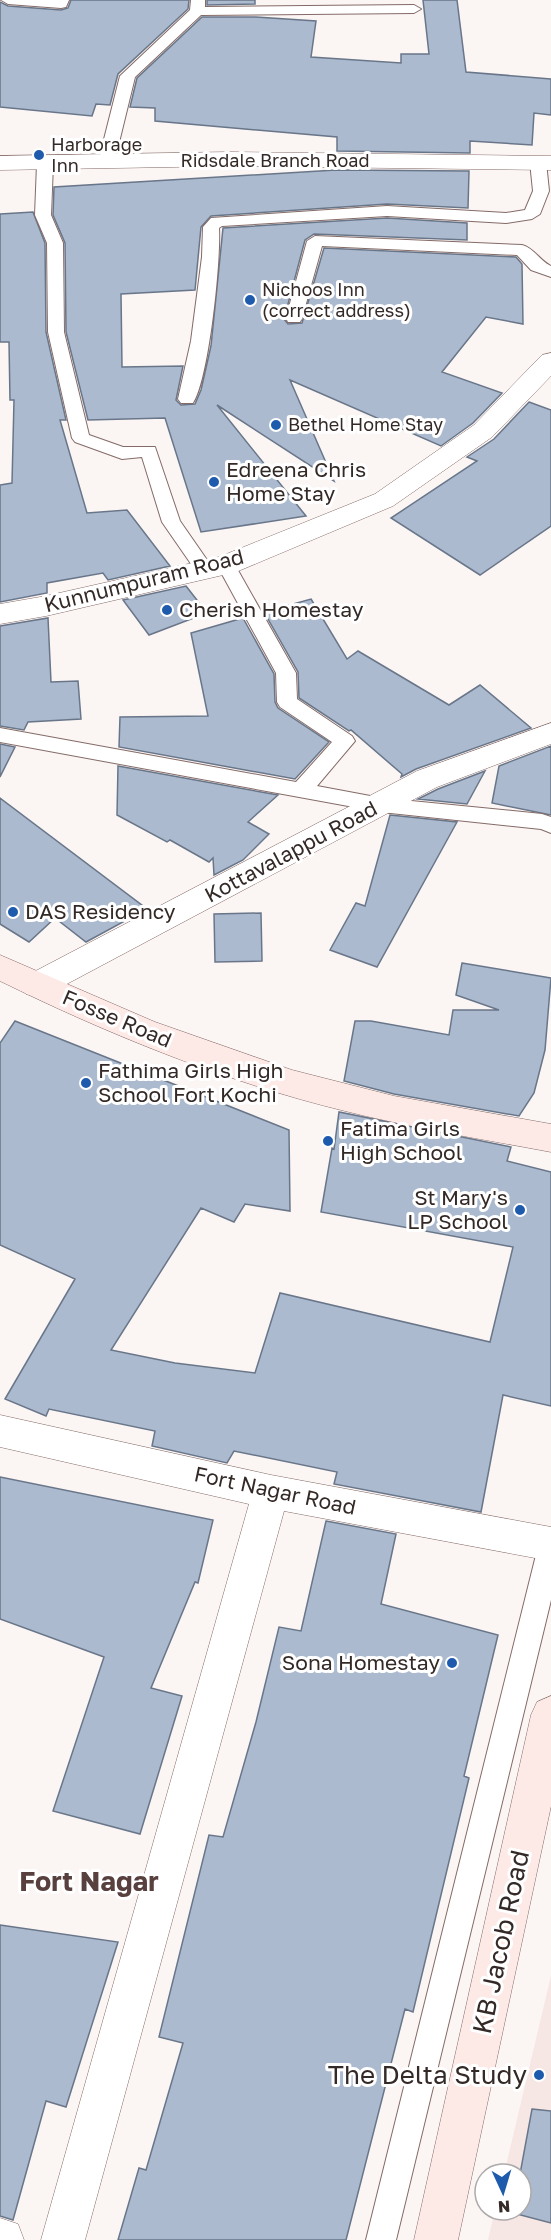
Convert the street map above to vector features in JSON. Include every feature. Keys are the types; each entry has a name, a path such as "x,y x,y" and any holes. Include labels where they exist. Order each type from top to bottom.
{"street":[{"name":"Ridsdale Branch Road","path":"0,163 106,163 230,159 547,160"},
{"name":"Kunnumpuram Road","path":"0,614 46,606 215,567 384,500 483,431 551,361"},
{"name":"Kottavalappu Road","path":"37,985 427,780 551,733"},
{"name":"Fosse Road","path":"0,967 172,1043 294,1083 392,1108 551,1138"},
{"name":"Fort Nagar Road","path":"0,1431 271,1492 551,1546"},
{"path":"63,2240 271,1492"},
{"name":"KB Jacob Road","path":"436,2240 551,1714"}],"lane":[{"path":"8,0 61,4 62,0"},
{"path":"106,163 128,76 197,5 380,5 414,9"},
{"path":"188,399 200,350 208,281 211,227 217,220 387,211 506,218 532,214 541,191 547,160"},
{"path":"45,164 43,215 55,243 56,332 81,438 122,453 149,451 171,522 215,567 286,673 287,702 345,741 301,790"},
{"path":"294,318 315,241 522,250 537,266 551,272"},
{"path":"0,735 381,805 542,822 551,825"},
{"path":"381,2240 551,1546"}],"shaded area":[{"name":"The Delta Study","path":"551,1976 551,2240 488,2240 492,2222 533,2222 533,2162 507,2162"}],"building":[{"path":"71,0 189,0 188,9 118,74 110,105 96,104 92,116 0,107 0,2 8,6 61,10 68,8"},
{"path":"207,0 255,0 255,4 207,5"},
{"path":"423,0 457,0 466,72 551,79 551,115 534,113 532,145 470,141 470,153 337,151 337,137 155,121 155,108 130,107 137,78 202,17 256,17 316,21 311,57 401,63 401,54 429,54"},
{"path":"336,170 469,171 468,208 387,204 211,216 201,227 195,290 121,294 122,367 183,366 176,400 181,405 195,404 201,390 211,346 223,228 387,218 467,223 467,240 314,234 305,240 284,319 288,324 302,323 324,248 516,257 522,264 523,324 486,317 442,372 502,393 473,423 441,446 290,380 334,481 217,405 306,516 201,532 165,418 88,420 66,332 65,243 53,215 54,187"},
{"path":"33,212 45,243 46,332 66,420 60,420 87,513 127,510 170,566 108,580 103,573 47,583 47,593 0,602 0,485 12,483 14,400 10,400 9,342 0,342 0,214"},
{"path":"529,402 551,410 551,526 480,575 391,518 477,461 467,457 494,439"},
{"name":"Cherish Homestay","path":"186,586 207,613 149,635 123,600"},
{"path":"311,599 347,659 358,651 449,705 480,685 531,728 416,769 401,777 402,774 351,730 349,731 299,698 298,672 264,612"},
{"path":"48,618 51,682 78,681 81,719 28,722 24,730 0,726 0,626"},
{"path":"243,618 274,674 275,702 278,708 329,742 295,779 119,747 120,717 208,716 191,633"},
{"path":"0,744 15,747 0,777"},
{"path":"551,746 551,815 492,803 499,766"},
{"path":"118,766 278,795 248,822 269,834 243,860 214,875 213,858 209,862 170,840 167,842 117,815"},
{"path":"485,771 467,804 418,799 438,789"},
{"path":"0,798 147,909 86,942 55,918 29,942 0,924"},
{"path":"390,815 457,822 377,967 330,950 356,903 365,906"},
{"path":"261,913 262,961 215,962 214,914"},
{"path":"462,963 551,978 545,1050 534,1093 519,1116 394,1094 344,1081 355,1021 371,1021 449,1035 453,1010 499,1010 456,995"},
{"path":"15,1021 289,1130 290,1211 245,1204 234,1222 201,1208 111,1350 175,1363 255,1373 280,1293 490,1342 513,1247 321,1212 339,1112 511,1147 507,1161 551,1172 551,1406 503,1395 481,1512 334,1484 337,1472 234,1451 227,1463 152,1446 155,1431 49,1409 46,1416 5,1399 75,1279 0,1245 0,1043"},
{"path":"0,1477 213,1520 198,1583 195,1582 151,1688 182,1696 140,1834 53,1811 104,1657 0,1619"},
{"path":"326,1521 396,1534 381,1604 498,1635 464,1776 469,1778 413,2012 405,2009 346,2240 118,2240 139,2168 146,2170 183,2043 159,2037 209,1835 223,1837 256,1722 279,1627 301,1631"},
{"path":"0,1925 118,1942 66,2107 46,2101 13,2220 0,2216"},
{"path":"532,2109 551,2111 551,2223 533,2218 533,2162 522,2162"}],"place":[{"name":"Harborage Inn","path":"39,155"},
{"name":"Nichoos Inn (correct address)","path":"250,300"},
{"name":"Bethel Home Stay","path":"276,425"},
{"name":"Edreena Chris Home Stay","path":"214,482"},
{"name":"Cherish Homestay","path":"167,610"},
{"name":"DAS Residency","path":"13,912"},
{"name":"Fathima Girls High School Fort Kochi","path":"86,1083"},
{"name":"Fatima Girls High School","path":"328,1141"},
{"name":"St Mary's LP School","path":"520,1210"},
{"name":"Sona Homestay","path":"452,1663"},
{"name":"The Delta Study","path":"539,2075"}],"district":[{"name":"Fort Nagar","path":"89,1882"}]}
